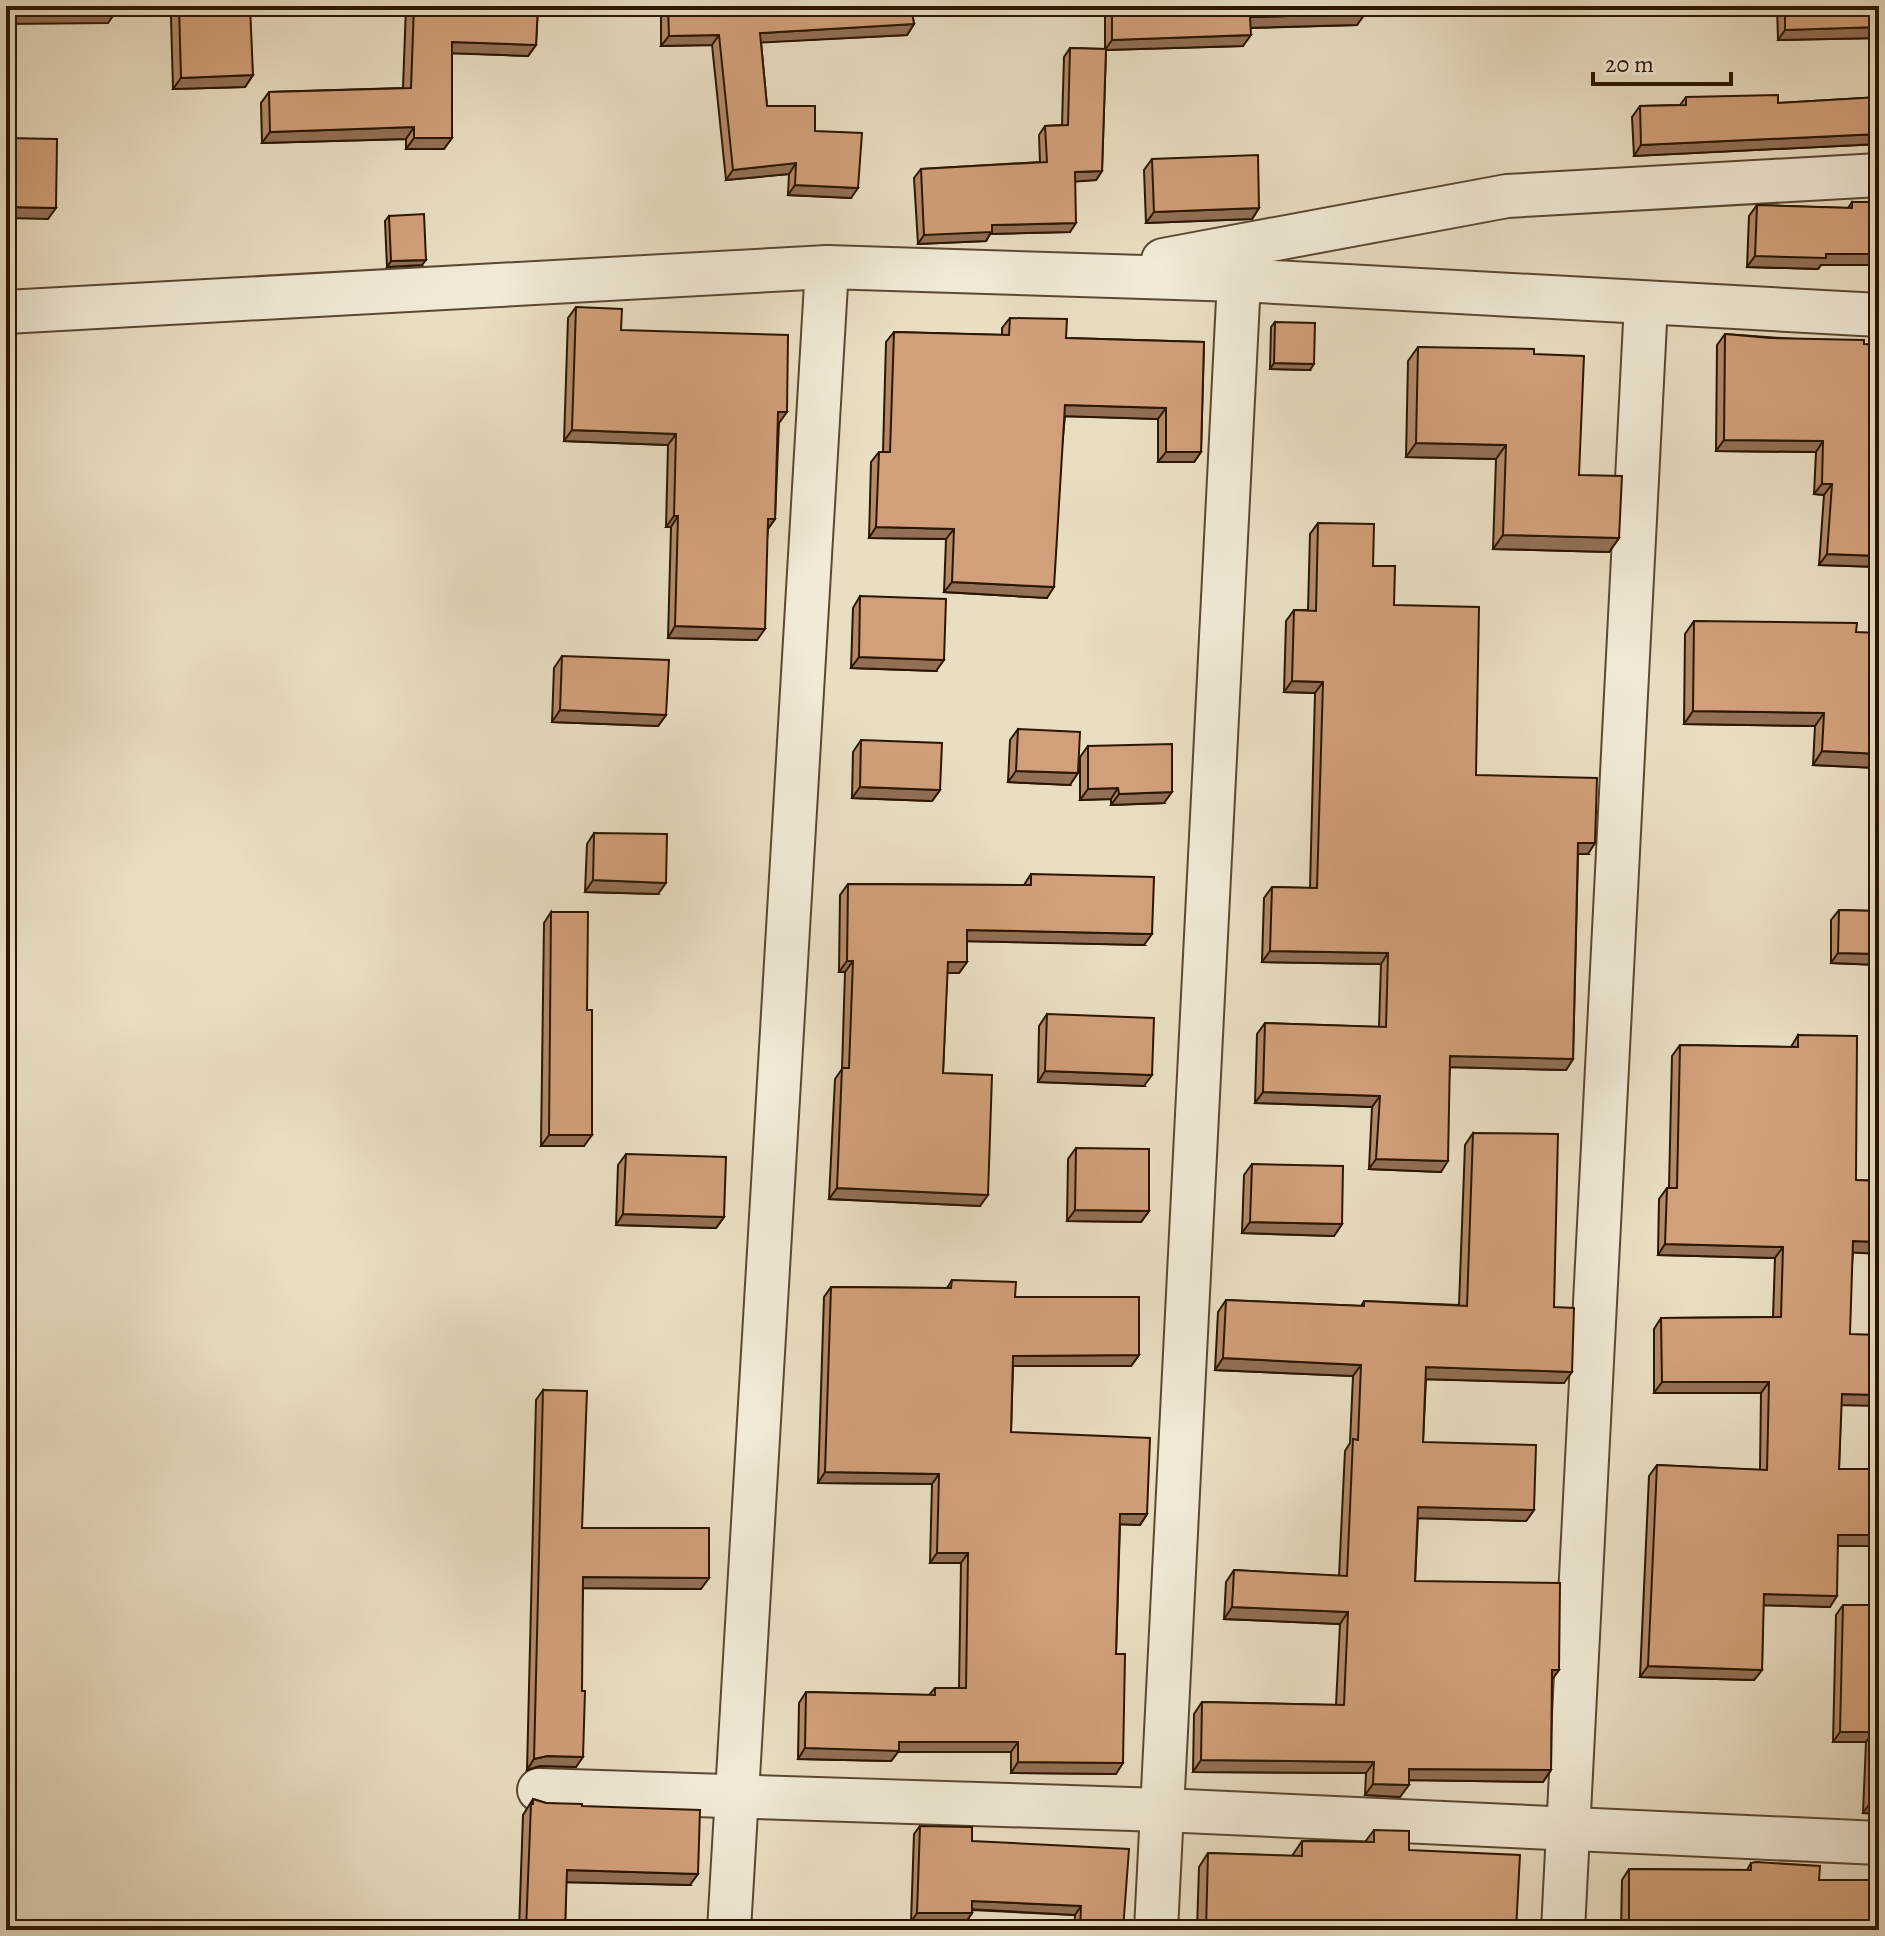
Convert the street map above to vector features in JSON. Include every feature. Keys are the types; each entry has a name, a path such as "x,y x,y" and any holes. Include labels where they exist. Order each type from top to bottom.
{"street":[{"path":"1077,275 1507,196 1879,175"},
{"path":"729,1930 827,267"},
{"path":"6,312 827,267 1239,280 1879,315"},
{"path":"1156,1930 1239,280"},
{"path":"1563,1930 1646,303"},
{"path":"539,1790 1162,1810 1879,1843"}],"building":[{"path":"6,6 117,6 117,10 6,11"},
{"path":"179,6 250,6 253,75 181,78"},
{"path":"414,6 538,6 536,45 452,42 452,138 414,138 414,127 270,132 269,92 411,88"},
{"path":"668,6 911,6 914,24 760,33 767,106 815,106 815,131 862,133 858,188 795,185 796,163 733,170 719,35 669,36"},
{"path":"1112,6 1365,6 1365,14 1250,17 1251,35 1112,40"},
{"path":"1785,6 1879,6 1879,27 1785,30"},
{"path":"1070,48 1106,49 1102,171 1075,172 1076,223 992,225 992,232 924,235 921,169 1047,162 1045,126 1068,125"},
{"path":"1778,95 1778,103 1879,97 1879,134 1641,145 1640,106 1686,105 1686,97"},
{"path":"6,138 57,139 56,208 6,207"},
{"path":"1258,155 1259,208 1154,212 1152,159"},
{"path":"1852,202 1879,202 1879,254 1826,254 1826,258 1755,256 1757,205 1852,208"},
{"path":"424,214 426,260 391,261 389,216"},
{"path":"576,307 622,309 621,330 788,335 787,412 778,412 775,519 768,519 765,629 675,626 678,516 674,516 676,434 572,430"},
{"path":"1010,318 1067,319 1066,338 1204,342 1201,452 1166,452 1166,408 1065,405 1054,587 952,582 954,529 876,527 879,452 890,452 894,332 1009,335"},
{"path":"1275,322 1315,323 1314,364 1274,363"},
{"path":"1725,334 1864,340 1864,344 1879,345 1879,556 1827,554 1832,484 1822,484 1823,441 1724,440"},
{"path":"1418,347 1534,349 1534,354 1584,356 1579,475 1622,476 1619,538 1503,535 1506,445 1416,443"},
{"path":"1318,523 1374,524 1373,566 1395,566 1394,605 1479,607 1476,775 1597,778 1595,843 1578,843 1573,1059 1450,1056 1448,1161 1376,1159 1380,1096 1263,1092 1265,1023 1386,1027 1388,953 1270,951 1272,887 1317,888 1323,682 1292,681 1294,610 1316,611"},
{"path":"860,596 946,599 944,660 859,657"},
{"path":"1694,621 1857,623 1856,632 1879,633 1879,754 1822,751 1824,713 1693,711"},
{"path":"562,656 669,660 666,715 560,710"},
{"path":"1018,729 1080,732 1078,773 1016,771"},
{"path":"861,740 942,743 940,790 860,787"},
{"path":"1172,744 1172,792 1119,794 1118,788 1088,789 1088,746"},
{"path":"594,833 667,834 666,883 593,880"},
{"path":"1031,874 1154,877 1152,934 967,930 967,962 948,962 943,1073 992,1075 988,1195 837,1188 842,1068 849,1068 853,961 847,961 848,884 1031,885"},
{"path":"1839,910 1879,911 1879,954 1838,953"},
{"path":"551,912 588,912 587,1010 592,1010 592,1135 549,1135"},
{"path":"1047,1014 1154,1018 1152,1075 1045,1071"},
{"path":"1798,1035 1857,1036 1856,1180 1879,1181 1879,1242 1853,1241 1850,1334 1879,1335 1879,1395 1842,1394 1839,1469 1879,1469 1879,1535 1838,1535 1837,1596 1764,1594 1762,1670 1648,1666 1657,1465 1767,1470 1769,1382 1662,1382 1661,1318 1781,1317 1783,1247 1665,1244 1667,1188 1677,1188 1680,1045 1798,1047"},
{"path":"1473,1133 1558,1134 1554,1307 1574,1308 1572,1372 1426,1367 1423,1442 1536,1445 1534,1510 1418,1507 1415,1581 1560,1583 1559,1670 1552,1670 1551,1770 1409,1769 1409,1785 1373,1784 1374,1762 1201,1760 1202,1702 1344,1705 1348,1612 1232,1607 1234,1570 1347,1576 1353,1439 1358,1440 1361,1365 1223,1358 1226,1300 1364,1306 1364,1301 1467,1306"},
{"path":"1076,1148 1149,1149 1149,1211 1075,1210"},
{"path":"626,1154 726,1157 724,1217 623,1214"},
{"path":"1252,1164 1343,1166 1342,1224 1250,1222"},
{"path":"952,1280 1016,1282 1015,1297 1139,1297 1139,1355 1013,1356 1011,1432 1150,1438 1147,1514 1120,1514 1116,1654 1125,1654 1123,1763 1018,1762 1018,1742 899,1742 899,1751 805,1748 806,1692 935,1695 935,1688 966,1688 968,1553 937,1553 939,1474 825,1472 831,1287 951,1288"},
{"path":"543,1390 587,1391 582,1528 709,1528 709,1578 583,1577 583,1757 547,1756 534,1759"},
{"path":"1843,1605 1879,1605 1879,1803 1870,1803 1873,1732 1840,1732"},
{"path":"533,1799 582,1806 700,1810 698,1874 567,1870 565,1930 526,1930"},
{"path":"920,1826 972,1827 972,1841 1129,1849 1123,1930 1080,1930 1081,1906 972,1901 972,1913 917,1913"},
{"path":"1374,1830 1409,1831 1409,1850 1520,1855 1516,1930 1206,1930 1208,1853 1302,1856 1302,1841 1374,1842"},
{"path":"1751,1863 1820,1866 1819,1880 1879,1880 1879,1930 1629,1929 1629,1869 1751,1870"}]}
